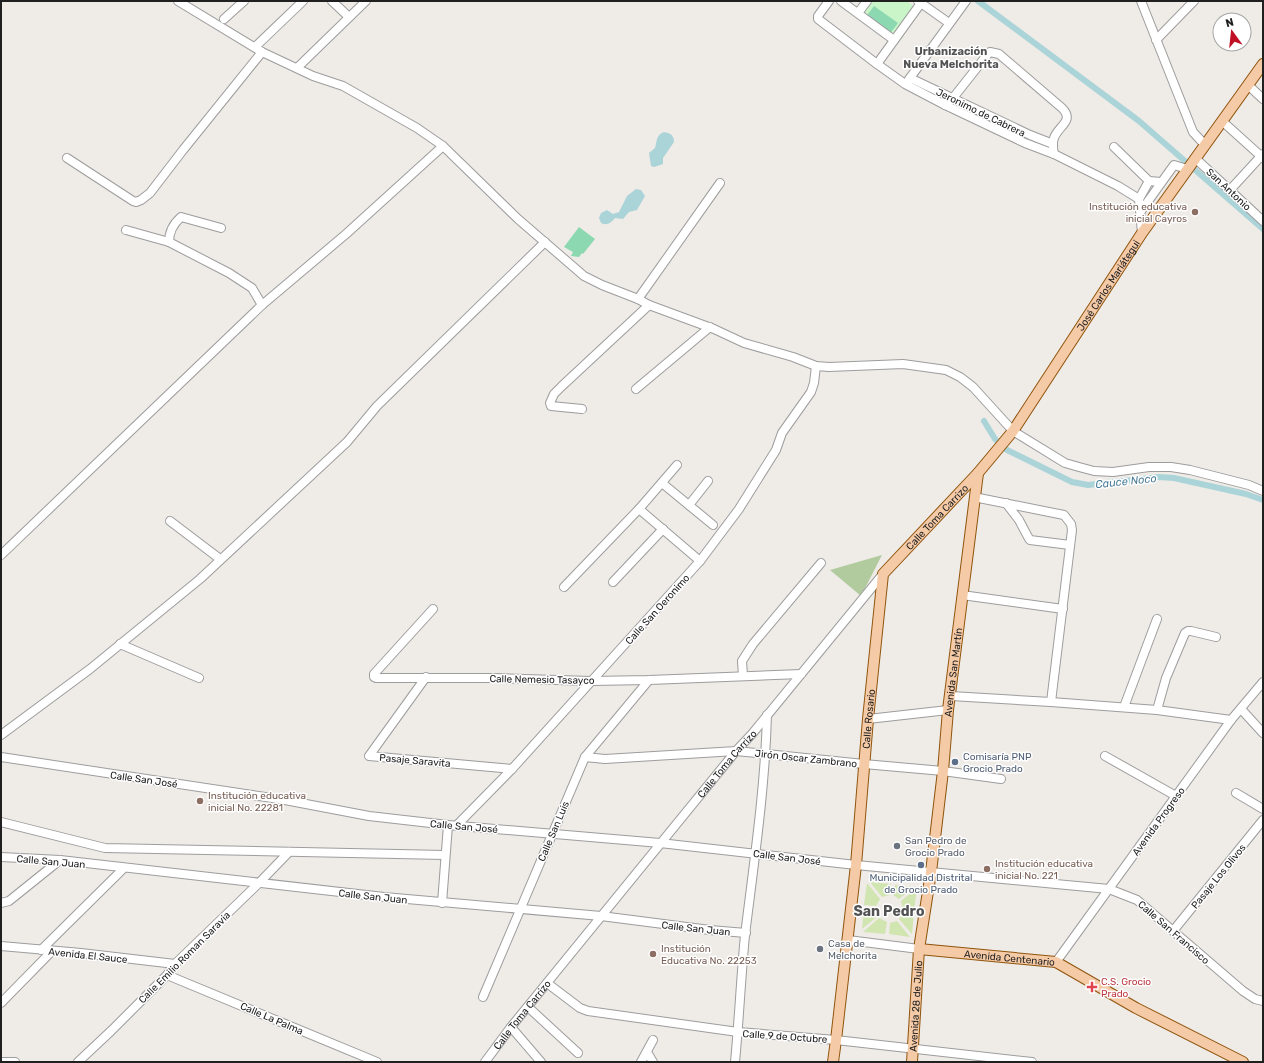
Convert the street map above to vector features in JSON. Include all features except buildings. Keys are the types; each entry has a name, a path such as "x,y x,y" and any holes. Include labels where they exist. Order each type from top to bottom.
{"main road":[{"name":"José Carlos Mariátegui","path":"978,473 1007,438 1142,233 1263,64"},
{"name":"Avenida San Martín","path":"931,872 943,771 948,710 951,696 962,595 978,473"},
{"name":"Calle Toma Carrizo","path":"883,574 978,473"},
{"name":"Calle Rosario","path":"833,1062 856,865 868,719 883,574"},
{"name":"Avenida 28 de Julio","path":"912,1062 919,949 931,872"},
{"name":"Avenida Centenario","path":"919,949 1056,962 1136,1008 1243,1062"}],"street":[{"path":"178,1 225,31 262,52 313,76 343,86 418,128 443,146 518,219 584,276 602,285 638,299 649,305 710,327 744,343 793,357 816,366 830,367 902,364 946,370 960,377 973,387 1007,438 1079,467 1094,471 1113,472 1149,467 1171,467 1190,470 1249,485 1263,491"},
{"path":"224,19 244,1"},
{"path":"255,47 303,1"},
{"path":"332,1 349,17"},
{"path":"297,68 366,1"},
{"path":"829,1 818,16 818,19 877,64 908,81 945,105 1025,143 1054,154 1118,186 1139,199"},
{"path":"841,1 894,40"},
{"path":"858,13 867,1"},
{"path":"1141,1 1193,132 1205,145"},
{"path":"1156,40 1194,1"},
{"path":"877,64 919,2 949,23"},
{"path":"908,81 965,2"},
{"path":"67,158 133,202 141,200 150,193 262,52"},
{"path":"945,105 953,98 987,54 990,52 1000,54 1067,113 1068,117 1054,136 1054,154"},
{"name":"Jeronimo de Cabrera","path":"908,81 953,98 1030,135 1053,144"},
{"path":"1248,85 1263,99"},
{"path":"1222,121 1262,156 1230,190"},
{"path":"1,555 262,306 346,234 443,146"},
{"path":"1114,146 1149,181 1161,182"},
{"name":"San Antonio","path":"1195,158 1263,221"},
{"path":"1141,211 1174,165 1187,169"},
{"path":"1142,233 1139,199 1149,181"},
{"path":"638,299 720,183"},
{"path":"169,242 171,228 181,217 221,228"},
{"path":"126,230 169,242 229,273 252,288 262,306"},
{"path":"1,735 90,669 200,579 347,442 377,406 545,242"},
{"path":"582,409 552,406 550,405 550,401 562,386 649,305"},
{"path":"636,389 710,327"},
{"name":"Calle San Oeronimo","path":"457,825 512,769 700,561 739,509 776,450 782,432 811,392 814,383 816,366"},
{"path":"564,587 639,509 677,466"},
{"path":"689,505 708,481"},
{"path":"662,483 713,526"},
{"path":"974,497 1064,514 1071,524 1072,530 1051,702"},
{"path":"1006,503 1019,520 1030,540 1070,546"},
{"path":"639,509 700,561"},
{"path":"170,521 220,559"},
{"path":"613,582 663,530"},
{"path":"743,676 742,661 753,644 821,563"},
{"name":"Calle Toma Carrizo","path":"485,1062 601,916 883,574"},
{"path":"962,595 1063,609"},
{"name":"Calle Nemesio Tasayco","path":"433,609 374,674 376,678 426,677 591,681 801,674"},
{"path":"1124,708 1157,619"},
{"path":"1157,710 1166,678 1185,633 1192,631 1216,637"},
{"path":"120,644 199,678"},
{"name":"Pasaje Saravita","path":"426,677 369,756 512,769"},
{"name":"Calle San Luis","path":"483,997 585,757 649,680"},
{"name":"Avenida Progreso","path":"1056,962 1231,720 1263,682"},
{"path":"951,696 1157,710 1231,720"},
{"path":"1241,709 1263,733"},
{"path":"868,719 948,710"},
{"path":"735,1062 742,970 756,853 766,754 768,715"},
{"name":"Jirón Oscar Zambrano","path":"585,757 605,759 736,751 943,771 1001,779"},
{"path":"1105,756 1176,796"},
{"name":"Calle San José","path":"1,757 285,800 369,816 448,825 756,853 931,872"},
{"path":"1236,793 1263,809"},
{"name":"Pasaje Los Olivos","path":"1173,931 1263,820"},
{"path":"1,822 105,848 445,855"},
{"path":"442,903 448,825"},
{"name":"Calle Emilio Roman Saravia","path":"78,1062 167,975 175,964 259,884 289,852"},
{"name":"Calle San Juan","path":"1,857 60,860 259,884 442,903 520,908 601,916 710,930 746,933"},
{"path":"1,903 9,901 60,860"},
{"path":"41,950 124,868"},
{"name":"Calle San Francisco","path":"931,872 1109,889 1137,900 1243,991 1255,999 1263,1001"},
{"path":"848,940 919,949"},
{"name":"Avenida El Sauce","path":"1,946 175,964"},
{"path":"1,1003 52,951"},
{"name":"Calle La Palma","path":"167,975 377,1062"},
{"name":"Calle 9 de Octubre","path":"547,983 580,1008 588,1011 738,1032 836,1040 1032,1062"},
{"path":"528,1006 578,1053"},
{"path":"511,1028 541,1062"},
{"path":"641,1062 654,1040"},
{"path":"647,1052 653,1062"},
{"path":"1,1062 15,1062"}],"green space":[{"path":"871,1 907,1 915,7 893,40 860,16"},
{"path":"874,6 898,23 889,35 865,18"},
{"path":"579,227 595,239 579,257 571,256 573,252 564,247"},
{"path":"882,555 861,596 830,570"},
{"path":"870,882 891,884 890,895 882,897"},
{"path":"867,883 880,899 876,906 864,905"},
{"path":"895,885 914,887 899,899 893,895"},
{"path":"917,888 914,910 903,909 901,901"},
{"path":"864,908 876,909 878,916 862,929"},
{"path":"903,912 914,913 912,934 899,919"},
{"path":"879,918 887,922 885,934 863,932"},
{"path":"897,921 910,937 889,934 890,923"}],"water":[{"path":"664,132 671,135 674,142 663,158 663,164 654,167 651,166 649,153 655,148 658,137"},
{"path":"636,189 641,190 645,196 637,210 629,212 623,219 615,218 609,224 601,223 599,218 601,213 607,210 613,214 619,212 627,196"}],"waterway":[{"path":"978,1 1139,121 1186,162"},
{"path":"1194,169 1263,229"},
{"name":"Cauce Noco","path":"984,421 995,439 1007,450 1072,482 1088,485 1159,477 1174,478 1246,494 1263,500"}],"place":[{"name":"Institución educativa inicial Cayros","path":"1195,212"},
{"name":"Comisaría PNP Grocio Prado","path":"955,762"},
{"name":"Institución educativa inicial No. 22281","path":"200,801"},
{"name":"San Pedro de Grocio Prado","path":"897,846"},
{"name":"Municipalidad Distrital de Grocio Prado","path":"921,865"},
{"name":"Institución educativa inicial No. 221","path":"987,869"},
{"name":"Casa de Melchorita","path":"820,949"},
{"name":"Institución Educativa No. 22253","path":"653,954"},
{"name":"C.S. Grocio Prado","path":"1092,987"}],"district":[{"name":"Urbanización Nueva Melchorita","path":"951,57"},
{"name":"San Pedro","path":"889,911"}]}
